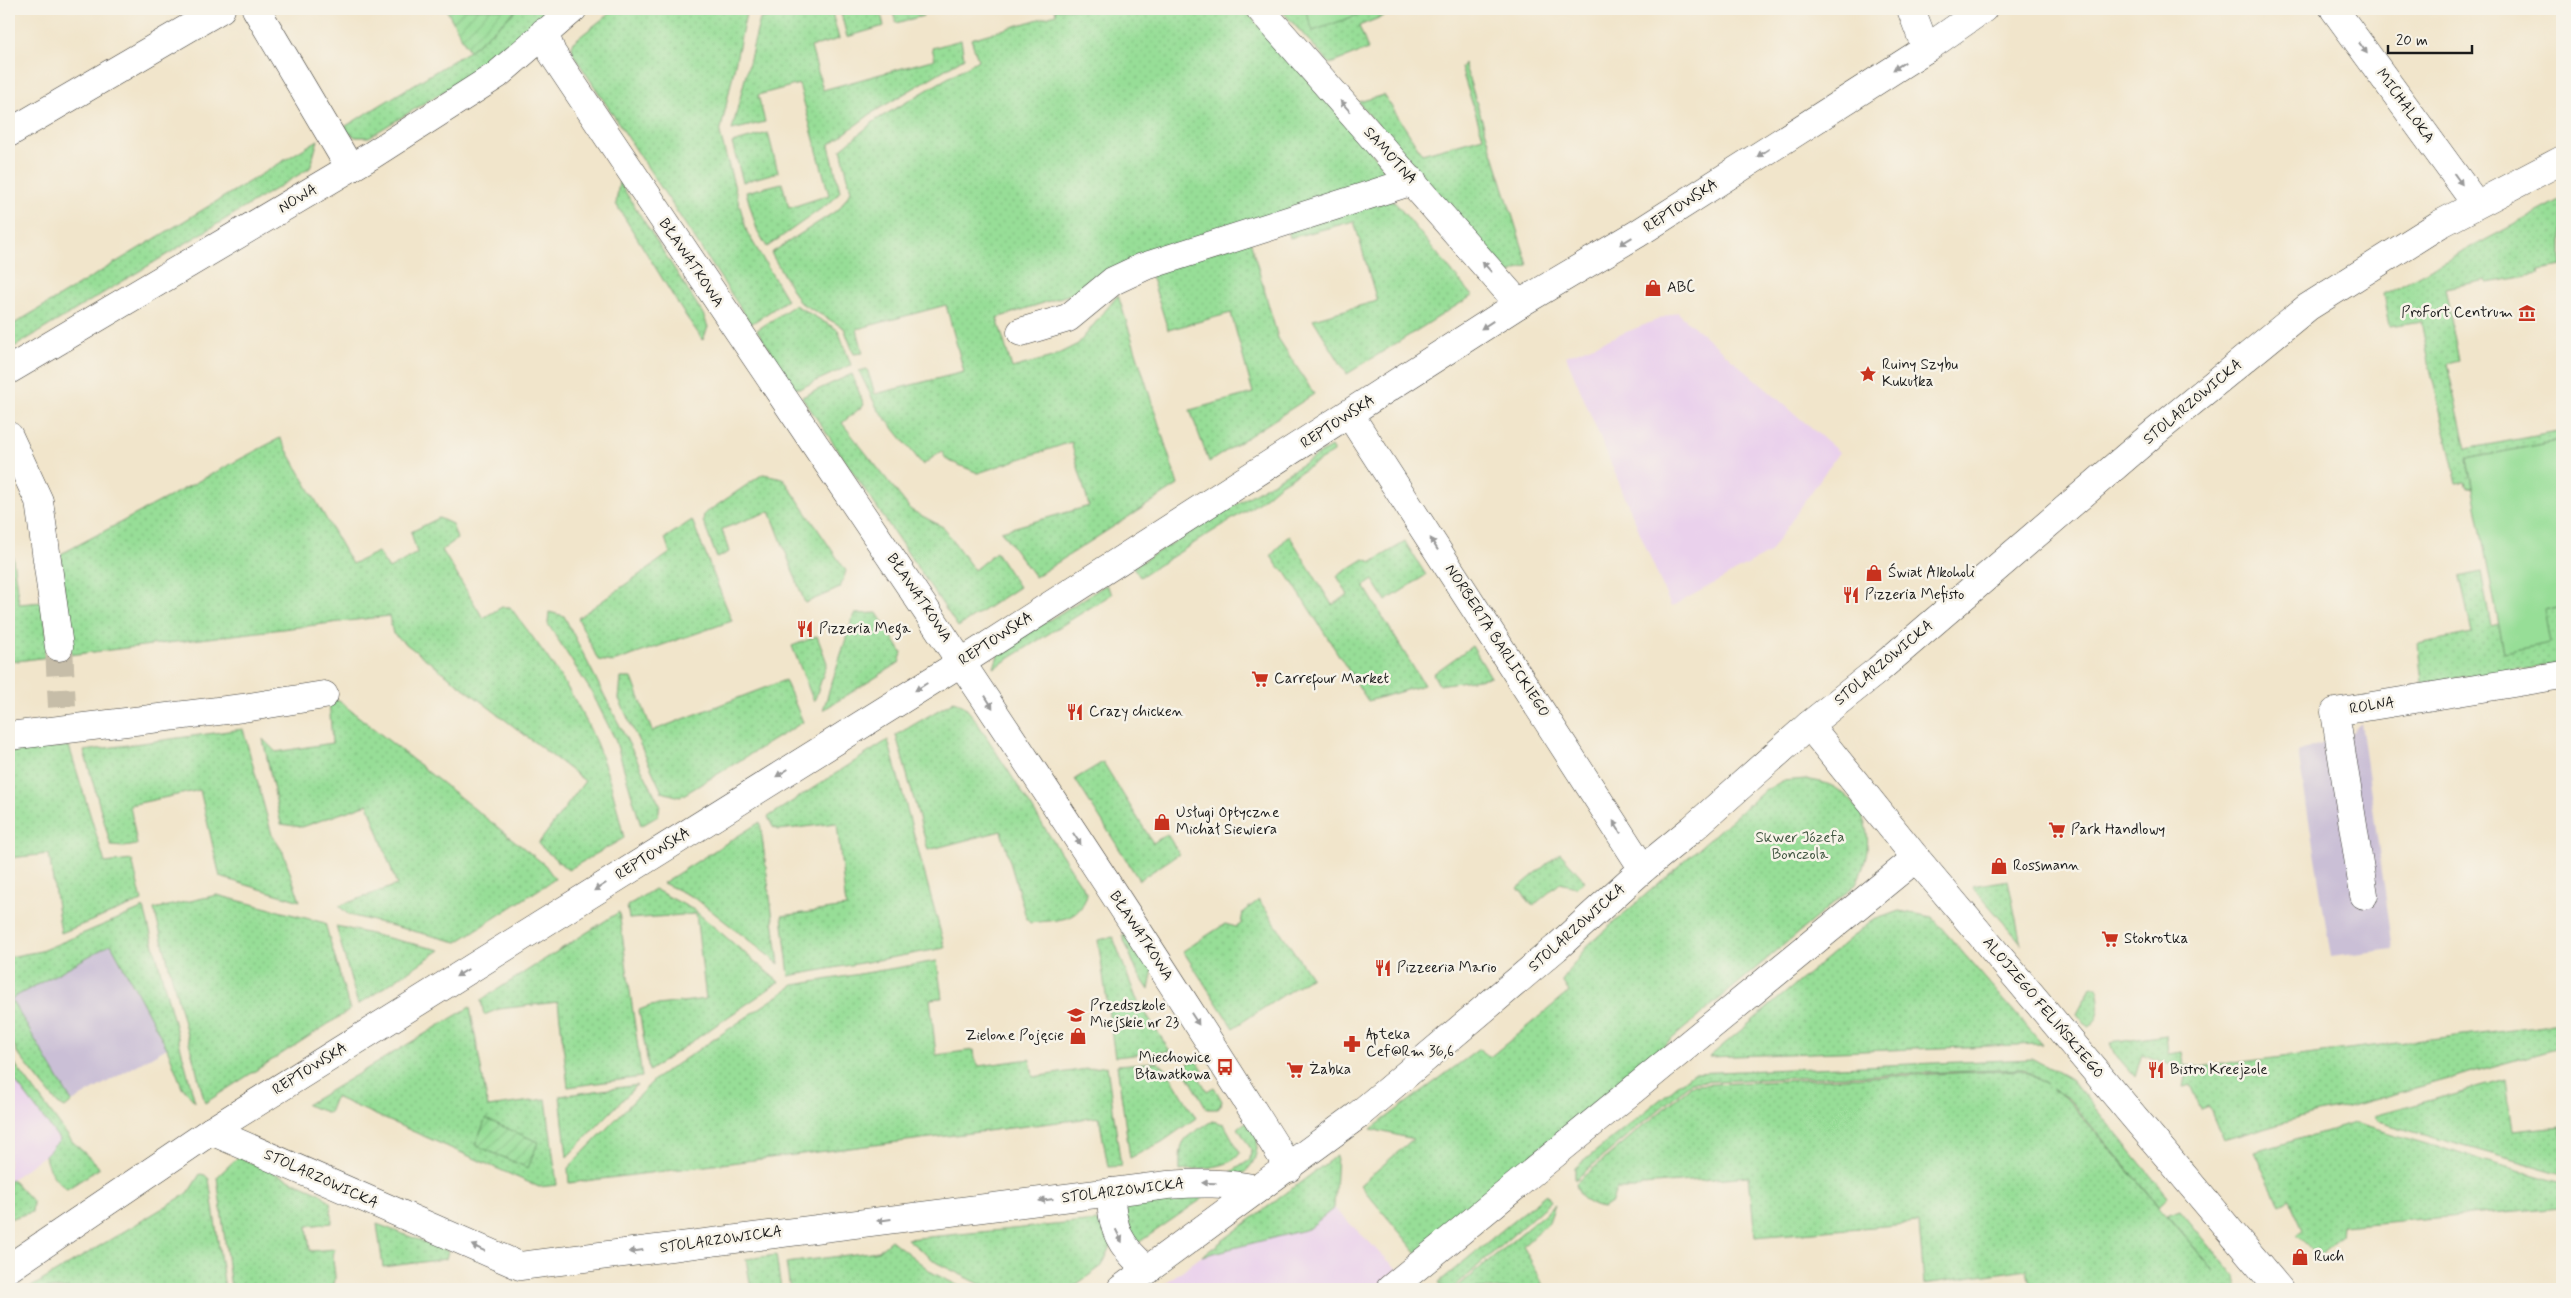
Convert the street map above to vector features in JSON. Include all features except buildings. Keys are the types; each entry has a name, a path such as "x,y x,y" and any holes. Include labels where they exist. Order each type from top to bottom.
{"street":[{"path":"9,133 221,9"},
{"path":"256,9 350,168"},
{"name":"NOWA","path":"9,370 350,168 497,74 573,9"},
{"name":"SAMOTNA","path":"1260,9 1519,304"},
{"path":"1912,9 1926,49"},
{"name":"REPTOWSKA","path":"9,1268 211,1131 962,662 1350,415 1519,304 1637,234 1926,49 1983,9"},
{"name":"MICHALOKA","path":"2334,9 2476,204"},
{"name":"BŁAWATKOWA","path":"544,32 552,53 563,70 962,662 1289,1168"},
{"name":"STOLARZOWICKA","path":"1122,1289 1257,1189 1289,1168 1357,1116 1470,1022 1643,868 1700,822 1809,725 1878,670 2154,433 2308,307 2476,204 2562,160"},
{"path":"1020,332 1068,318 1112,281 1143,267 1413,181"},
{"name":"NORBERTA BARLICKIEGO","path":"1350,415 1643,868"},
{"path":"9,436 39,501 58,647"},
{"name":"ROLNA","path":"2364,895 2335,712 2562,676"},
{"path":"9,736 64,718 243,708 324,694"},
{"name":"ALOJZEGO FELIŃSKIEGO","path":"1809,725 1916,858 2279,1289"},
{"path":"1390,1289 1916,858"},
{"name":"STOLARZOWICKA","path":"211,1131 520,1266 1111,1192 1206,1182 1232,1184 1257,1189"},
{"path":"1111,1192 1111,1214 1117,1234 1129,1254 1148,1270"}],"shaded area":[{"path":"1677,312 1839,452 1769,553 1671,607 1566,356"},
{"path":"2361,723 2393,949 2331,957 2298,752 2351,733"},
{"path":"111,944 167,1048 72,1102 10,999"},
{"path":"9,1073 60,1140 45,1155 9,1181"},
{"path":"1334,1208 1397,1269 1373,1289 1157,1289 1202,1256 1308,1229"}],"green space":[{"path":"446,9 518,9 469,51"},
{"path":"518,9 547,9 497,59 369,137 356,137 341,129 469,51"},
{"path":"615,9 747,9 720,134 747,232 787,300 751,324 573,54 572,43"},
{"path":"796,9 831,9 839,39 811,47 823,90 935,59 932,48 961,40 964,58 872,113 829,145 840,191 832,201 767,247 757,230 746,192 782,183 789,208 829,195 799,84 758,95 765,122 732,130 760,19"},
{"path":"840,9 880,9 884,26 847,37"},
{"path":"892,9 921,9 923,16 896,23"},
{"path":"1055,9 1244,9 1361,138 1391,178 1099,285 997,318 1012,368 1052,357 1078,344 1118,295 1178,485 1035,577 1001,531 1089,506 1071,442 978,473 947,460 941,451 923,465 877,408 859,371 867,369 875,394 964,372 946,305 857,329 863,353 854,354 844,328 799,302 771,253 839,209 851,191 841,149 876,120 978,60 971,39 1056,14"},
{"path":"1280,9 1401,9 1359,26 1368,49 1330,64"},
{"path":"1305,9 1374,9 1313,31"},
{"path":"1464,63 1528,265 1508,274 1358,102 1384,95 1422,154 1483,137 1461,68"},
{"path":"768,133 778,172 743,182 732,143"},
{"path":"318,140 310,168 9,350 9,327"},
{"path":"619,182 703,314 708,327 703,340 683,312 616,204"},
{"path":"2562,199 2562,266 2539,270 2540,274 2488,283 2487,280 2445,288 2459,361 2447,364 2466,449 2562,431 2562,440 2467,459 2472,487 2467,488 2465,482 2457,483 2421,321 2390,326 2384,294"},
{"path":"1393,200 1472,296 1347,374 1313,319 1377,301 1354,221 1290,238 1288,229"},
{"path":"1250,240 1278,338 1314,394 1209,462 1190,410 1253,393 1231,313 1168,330 1150,272"},
{"path":"795,305 838,330 851,365 801,388 795,388 757,330"},
{"path":"852,374 864,405 842,423 911,510 943,527 974,570 996,552 1019,587 958,627 802,397"},
{"path":"280,438 352,564 378,552 389,569 417,553 411,532 439,518 452,524 457,539 442,550 483,618 502,607 510,607 551,662 586,721 596,742 613,791 624,838 568,870 538,844 585,781 393,634 389,616 69,655 61,554"},
{"path":"2562,440 2562,606 2544,610 2550,643 2504,652 2467,459"},
{"path":"1331,447 1334,452 1279,485 1258,503 1140,577 1133,567"},
{"path":"763,474 783,478 846,571 840,588 805,603 770,511 722,529 729,552 717,558 703,521 704,514"},
{"path":"692,520 732,621 613,662 598,660 578,618 670,553 665,538"},
{"path":"9,529 19,604 43,602 49,657 9,662"},
{"path":"1289,535 1332,605 1348,595 1337,576 1364,559 1372,562 1405,542 1426,575 1386,601 1373,580 1364,586 1424,685 1368,701 1285,571 1279,568 1271,556"},
{"path":"2481,572 2491,626 2499,624 2504,652 2544,610 2562,606 2562,663 2422,683 2418,644 2472,633 2460,577"},
{"path":"1106,585 1112,594 994,668 999,651"},
{"path":"549,612 564,616 660,805 658,816 641,826 615,739 591,691 548,624"},
{"path":"877,613 902,653 899,663 823,710 854,614"},
{"path":"817,636 827,663 814,702 792,646"},
{"path":"1472,646 1491,677 1439,685 1433,674"},
{"path":"621,678 632,678 652,731 785,680 803,722 680,797 662,792 619,699"},
{"path":"329,698 339,701 545,865 555,879 457,942 349,915 339,906 397,885 368,804 302,827 281,824 263,739 276,752 332,743"},
{"path":"954,701 964,706 975,719 1087,894 1078,911 1072,915 1057,920 1030,923 1026,917 1001,831 928,850 896,735"},
{"path":"243,729 272,835 283,852 300,901 220,877 200,790 130,805 137,845 111,846 84,751"},
{"path":"888,740 945,948 789,976 782,916 846,907 837,823 779,830 773,827 768,817"},
{"path":"69,746 105,863 132,860 142,901 61,933 49,854 9,858 9,752"},
{"path":"1103,762 1153,843 1167,834 1179,854 1139,880 1075,779"},
{"name":"Skwer Józefa Bonczola","path":"1806,779 1832,786 1845,795 1862,817 1866,830 1866,857 1855,885 1417,1253 1360,1185 1413,1139 1371,1129 1479,1049 1490,1057 1569,992 1562,981 1587,946 1763,792 1782,781"},
{"path":"760,822 779,964 695,898 663,883"},
{"path":"1560,853 1585,881 1576,887 1560,883 1533,906 1518,888"},
{"path":"2008,880 2021,942 1972,886"},
{"path":"654,889 694,910 779,982 649,1071 639,1010 650,1006 706,999 696,914 629,919 627,906"},
{"path":"217,895 325,923 350,1010 205,1103 154,909"},
{"path":"1259,900 1311,977 1233,1028 1183,951 1225,924 1236,927 1241,924 1243,912"},
{"path":"144,908 195,1102 182,1087 167,1048 111,944 11,999 72,1102 65,1108 58,1104 18,1054 9,1035 9,957 41,951"},
{"path":"1899,911 1932,917 2042,1044 1709,1057 1871,921"},
{"path":"619,912 642,1077 568,1087 558,1002 499,1009 484,1015 481,1000"},
{"path":"336,926 440,950 358,1005"},
{"path":"1122,935 1135,939 1154,963 1149,990 1137,972"},
{"path":"1113,937 1136,998 1170,1051 1115,1057 1098,940"},
{"path":"937,961 942,998 930,999 936,1055 974,1050 975,1059 979,1066 1030,1059 1033,1077 1107,1066 1121,1166 1108,1167 1099,1117 569,1183 568,1168 655,1079 794,985"},
{"path":"2091,987 2097,987 2099,1009 2096,1019 2088,1026 2077,1014"},
{"path":"470,1007 488,1107 546,1099 557,1185 539,1187 335,1097 329,1113 306,1105"},
{"path":"2562,1023 2562,1047 2223,1140 2209,1107 2201,1110 2190,1085 2184,1087 2187,1071 2142,1054 2135,1077 2114,1053 2110,1043 2166,1035 2168,1054 2182,1052 2184,1064 2200,1067"},
{"path":"9,1056 71,1140 100,1168 67,1189 52,1174 47,1165 45,1155 60,1140 9,1073"},
{"path":"2033,1059 2072,1080 2168,1197 2159,1206 2068,1098 2052,1089 2067,1099 2214,1271 2167,1215 2180,1210 2235,1277 2237,1289 2031,1289 2027,1269 1924,1284 1919,1223 1755,1237 1749,1176 1643,1185 1636,1189 1616,1189 1612,1202 1603,1208 1585,1200 1577,1188 1576,1183 1692,1085 2022,1070 2047,1085 2023,1069 1692,1082 1575,1180 1575,1168 1693,1073"},
{"path":"1158,1062 1167,1070 1196,1118 1162,1142 1130,1158 1117,1065"},
{"path":"1189,1062 1198,1062 1203,1070 1197,1074 1207,1091 1214,1087 1222,1101 1218,1109 1207,1109 1185,1071"},
{"path":"2505,1080 2512,1131 2562,1126 2562,1174 2379,1122 2373,1116"},
{"path":"637,1085 567,1157 560,1096"},
{"path":"1251,1118 1257,1140 1255,1156 1248,1169 1242,1174 1231,1172 1250,1160 1251,1149 1238,1128"},
{"path":"486,1119 538,1142 528,1168 475,1145"},
{"path":"1212,1121 1224,1124 1240,1153 1229,1162 1221,1165 1180,1171 1181,1151 1185,1140 1195,1131"},
{"path":"2355,1123 2562,1183 2562,1207 2342,1226 2341,1236 2318,1256 2297,1235 2303,1230 2289,1199 2279,1204 2254,1152"},
{"path":"1337,1155 1334,1208 1308,1229 1202,1256"},
{"path":"238,1157 320,1193 330,1202 332,1223 307,1226 310,1251 335,1249 333,1259 335,1280 332,1289 231,1289 217,1177"},
{"path":"200,1174 205,1175 209,1179 225,1289 28,1289 188,1193"},
{"path":"12,1179 33,1202 32,1212 9,1219 9,1181"},
{"path":"1208,1192 1202,1199 1138,1243 1132,1235 1124,1205 1128,1200"},
{"path":"1546,1194 1551,1201 1452,1289 1441,1286 1439,1282"},
{"path":"1555,1205 1549,1222 1523,1246 1546,1289 1455,1289"},
{"path":"1096,1221 1107,1231 1112,1244 1102,1266 1070,1289 990,1289 937,1263 907,1239"},
{"path":"377,1224 448,1251 446,1259 383,1267"},
{"path":"891,1240 933,1273 965,1289 790,1289 786,1263 878,1251"},
{"path":"776,1255 781,1289 751,1289 746,1259"}],"tunnel":[{"path":"59,647 62,707"}],"place":[{"name":"ABC","path":"1653,288"},
{"name":"ProFort Centrum","path":"2527,313"},
{"name":"Ruiny Szybu Kukułka","path":"1868,374"},
{"name":"Świat Alkoholi","path":"1874,573"},
{"name":"Pizzeria Mefisto","path":"1851,595"},
{"name":"Pizzeria Mega","path":"805,629"},
{"name":"Carrefour Market","path":"1260,679"},
{"name":"Crazy chicken","path":"1075,712"},
{"name":"Usługi Optyczne Michał Siewiera","path":"1162,822"},
{"name":"Park Handlowy","path":"2057,830"},
{"name":"Rossmann","path":"1999,866"},
{"name":"Stokrotka","path":"2110,939"},
{"name":"Pizzeeria Mario","path":"1383,968"},
{"name":"Przedszkole Miejskie nr 23","path":"1076,1015"},
{"name":"Zielone Pojęcie","path":"1078,1036"},
{"name":"Apteka Cef@Rm 36,6","path":"1352,1044"},
{"name":"Miechowice Bławatkowa","path":"1225,1067"},
{"name":"Żabka","path":"1295,1070"},
{"name":"Bistro Kreejzole","path":"2156,1070"},
{"name":"Ruch","path":"2300,1257"}]}
